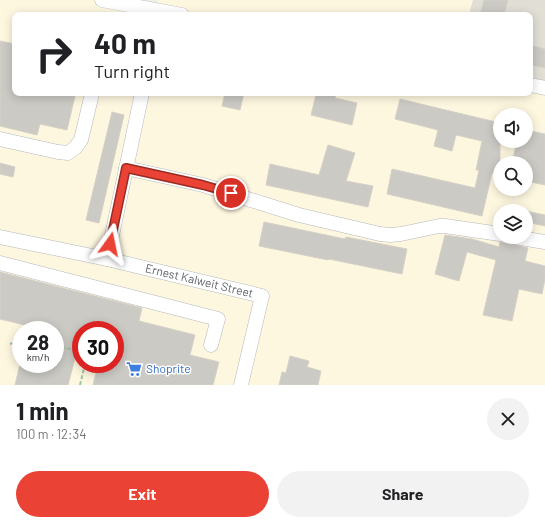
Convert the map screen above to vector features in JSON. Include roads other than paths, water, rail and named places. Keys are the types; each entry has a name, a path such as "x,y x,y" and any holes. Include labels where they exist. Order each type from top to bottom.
{"street":[{"path":"102,0 170,12"},
{"path":"533,86 545,88"},
{"path":"107,259 141,96"},
{"path":"0,139 68,153 75,148 81,140 91,98"},
{"path":"126,168 203,185 299,214 380,234 401,234 439,226 493,233"},
{"name":"Ernest Kalweit Street","path":"0,237 107,259 262,296 241,385"},
{"path":"533,240 545,242"},
{"path":"0,263 218,319 211,345"}],"place":[{"name":"Shoprite","path":"134,369"}]}
